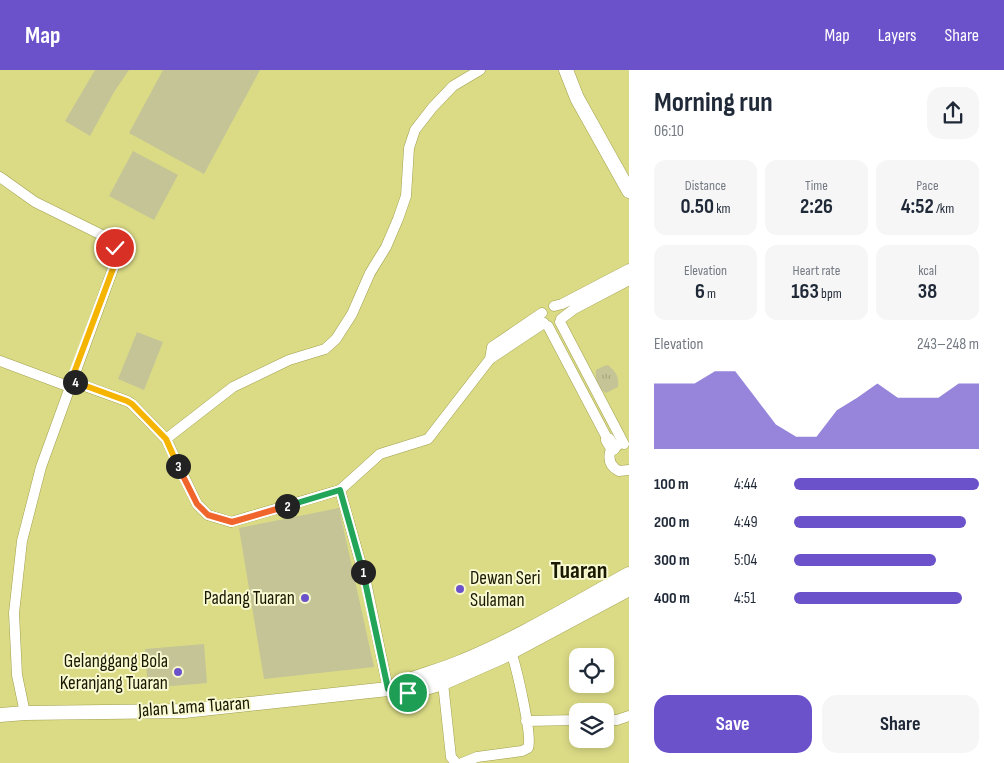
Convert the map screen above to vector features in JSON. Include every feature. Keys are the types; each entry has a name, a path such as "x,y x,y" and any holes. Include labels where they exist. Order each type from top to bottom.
{"street":[{"path":"166,439 233,387 289,360 325,349 336,339 352,314 370,273 386,247 398,219 406,196 409,148 415,130 432,108 453,86 480,70"},
{"path":"566,70 577,98 629,191"},
{"path":"0,176 35,202 110,239 115,248 114,266 41,467 22,541 14,613 17,675 25,713"},
{"path":"618,444 544,320 545,308 562,304 629,269"},
{"path":"544,320 554,326 574,309 629,280"},
{"path":"554,306 561,312 561,320 618,444"},
{"path":"0,361 127,401 166,439 197,504 208,515 232,522 340,490 380,454 428,439 490,359 544,320"},
{"path":"618,444 609,457 611,466 628,474"},
{"path":"340,490 366,582 388,689"},
{"name":"Jalan Lama Tuaran","path":"388,689 407,680 463,662 516,636 629,574"},
{"name":"Jalan Lama Tuaran","path":"0,715 184,711 388,689 408,693 443,683 510,652 629,589"},
{"path":"462,763 477,757 526,750 528,748 530,741 515,662 510,652"},
{"path":"443,683 451,757 456,763"},
{"path":"614,720 629,716"},
{"path":"526,721 569,720"}],"green space":[{"path":"95,70 129,70 114,92 90,136 65,121"},
{"path":"163,70 260,70 204,174 129,133"},
{"path":"133,151 178,175 154,220 109,196"},
{"path":"137,332 163,342 144,390 118,379"},
{"path":"608,365 616,374 618,387 606,393 600,389 597,383 596,370"},
{"name":"Padang Tuaran","path":"339,508 374,667 264,679 239,528"},
{"path":"204,644 207,683 148,688 145,649"}],"place":[{"name":"Dewan Seri Sulaman","path":"460,589"},
{"name":"Padang Tuaran","path":"305,598"},
{"name":"Gelanggang Bola Keranjang Tuaran","path":"178,672"}],"district":[{"name":"Tuaran","path":"579,570"}],"route":[{"path":"115,248 114,266 71,381 132,404 166,439 189,490 197,504 208,515 232,522 340,490 366,582 388,689 408,693"}]}
